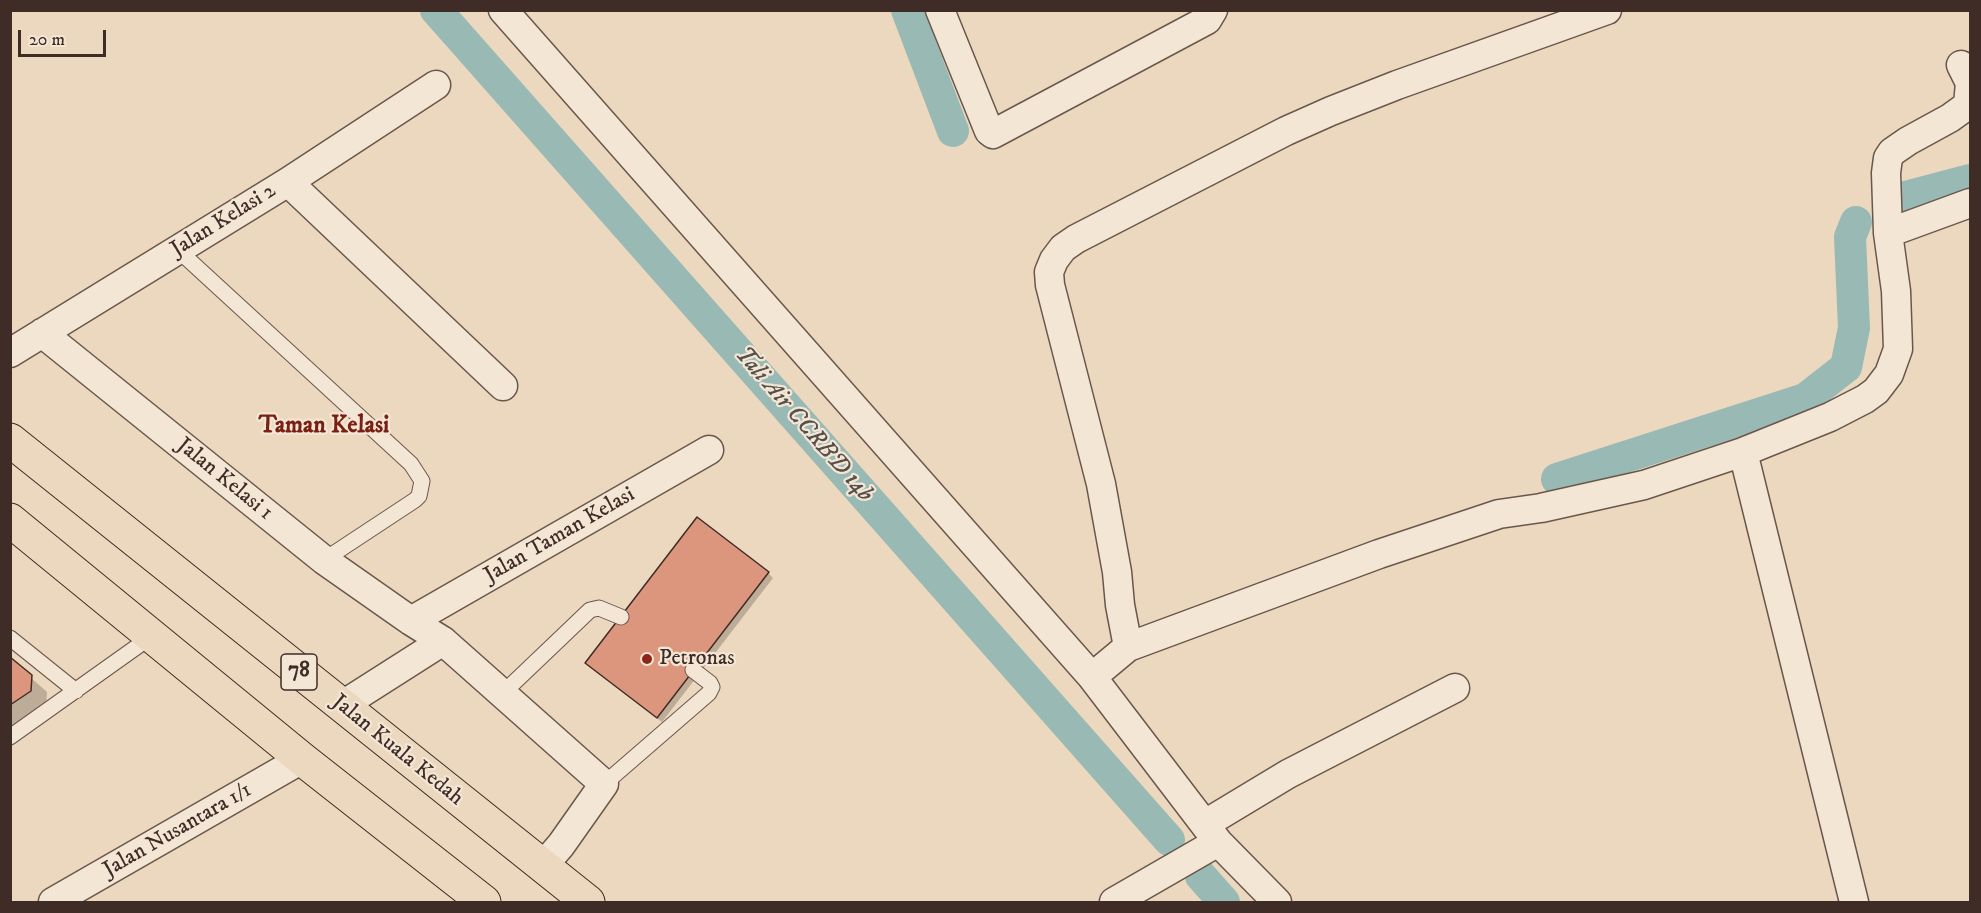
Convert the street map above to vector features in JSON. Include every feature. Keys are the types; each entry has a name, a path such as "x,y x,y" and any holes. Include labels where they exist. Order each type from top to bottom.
{"main road":[{"name":"Jalan Kuala Kedah","path":"10,440 588,903"},
{"path":"10,520 302,759 484,903"}],"street":[{"path":"503,10 1092,677 1212,833 1276,903"},
{"path":"940,10 989,131 993,134 1207,20 1213,10"},
{"path":"1128,646 1101,484 1050,285 1049,272 1063,248 1076,239 1286,131 1397,85 1607,10"},
{"path":"1092,677 1128,646 1379,554 1499,514 1540,508 1644,485 1743,452 1830,417 1865,399 1876,391 1889,374 1898,349 1896,291 1888,233 1886,172 1888,158 1892,152 1908,141 1950,118 1968,105 1970,83 1961,65"},
{"name":"Jalan Kelasi 2","path":"10,353 288,182 436,85"},
{"path":"288,182 503,386"},
{"path":"1888,233 1971,203"},
{"name":"Jalan Kelasi 1","path":"42,333 324,560 443,641 604,784"},
{"name":"Jalan Taman Kelasi","path":"411,621 709,450"},
{"path":"1743,452 1854,903"},
{"path":"341,706 443,641"},
{"path":"1114,903 1212,833 1288,774 1455,688"},
{"name":"Jalan Nusantara 1/1","path":"53,903 302,759"},
{"path":"542,867 561,845 604,784"}],"lane":[{"path":"178,250 411,464 422,481 419,496 415,500 324,560"},
{"path":"502,694 590,610 599,608 621,616"},
{"path":"10,737 152,636"},
{"path":"10,638 76,691"},
{"path":"604,784 709,693 712,687 710,683 693,670"}],"building":[{"path":"697,517 769,572 657,718 585,663"},
{"path":"10,657 32,675 31,691 10,705"}],"waterway":[{"name":"Tali Air CCRBD 14b","path":"436,10 1169,840"},
{"path":"907,10 953,131"},
{"path":"1898,199 1970,180"},
{"path":"1557,479 1805,399 1846,367 1854,328 1850,237 1856,222"},
{"name":"Tali Air CCRBD 14b","path":"1201,876 1224,902"}],"place":[{"name":"Petronas","path":"647,659"}],"district":[{"name":"Taman Kelasi","path":"324,427"}]}
